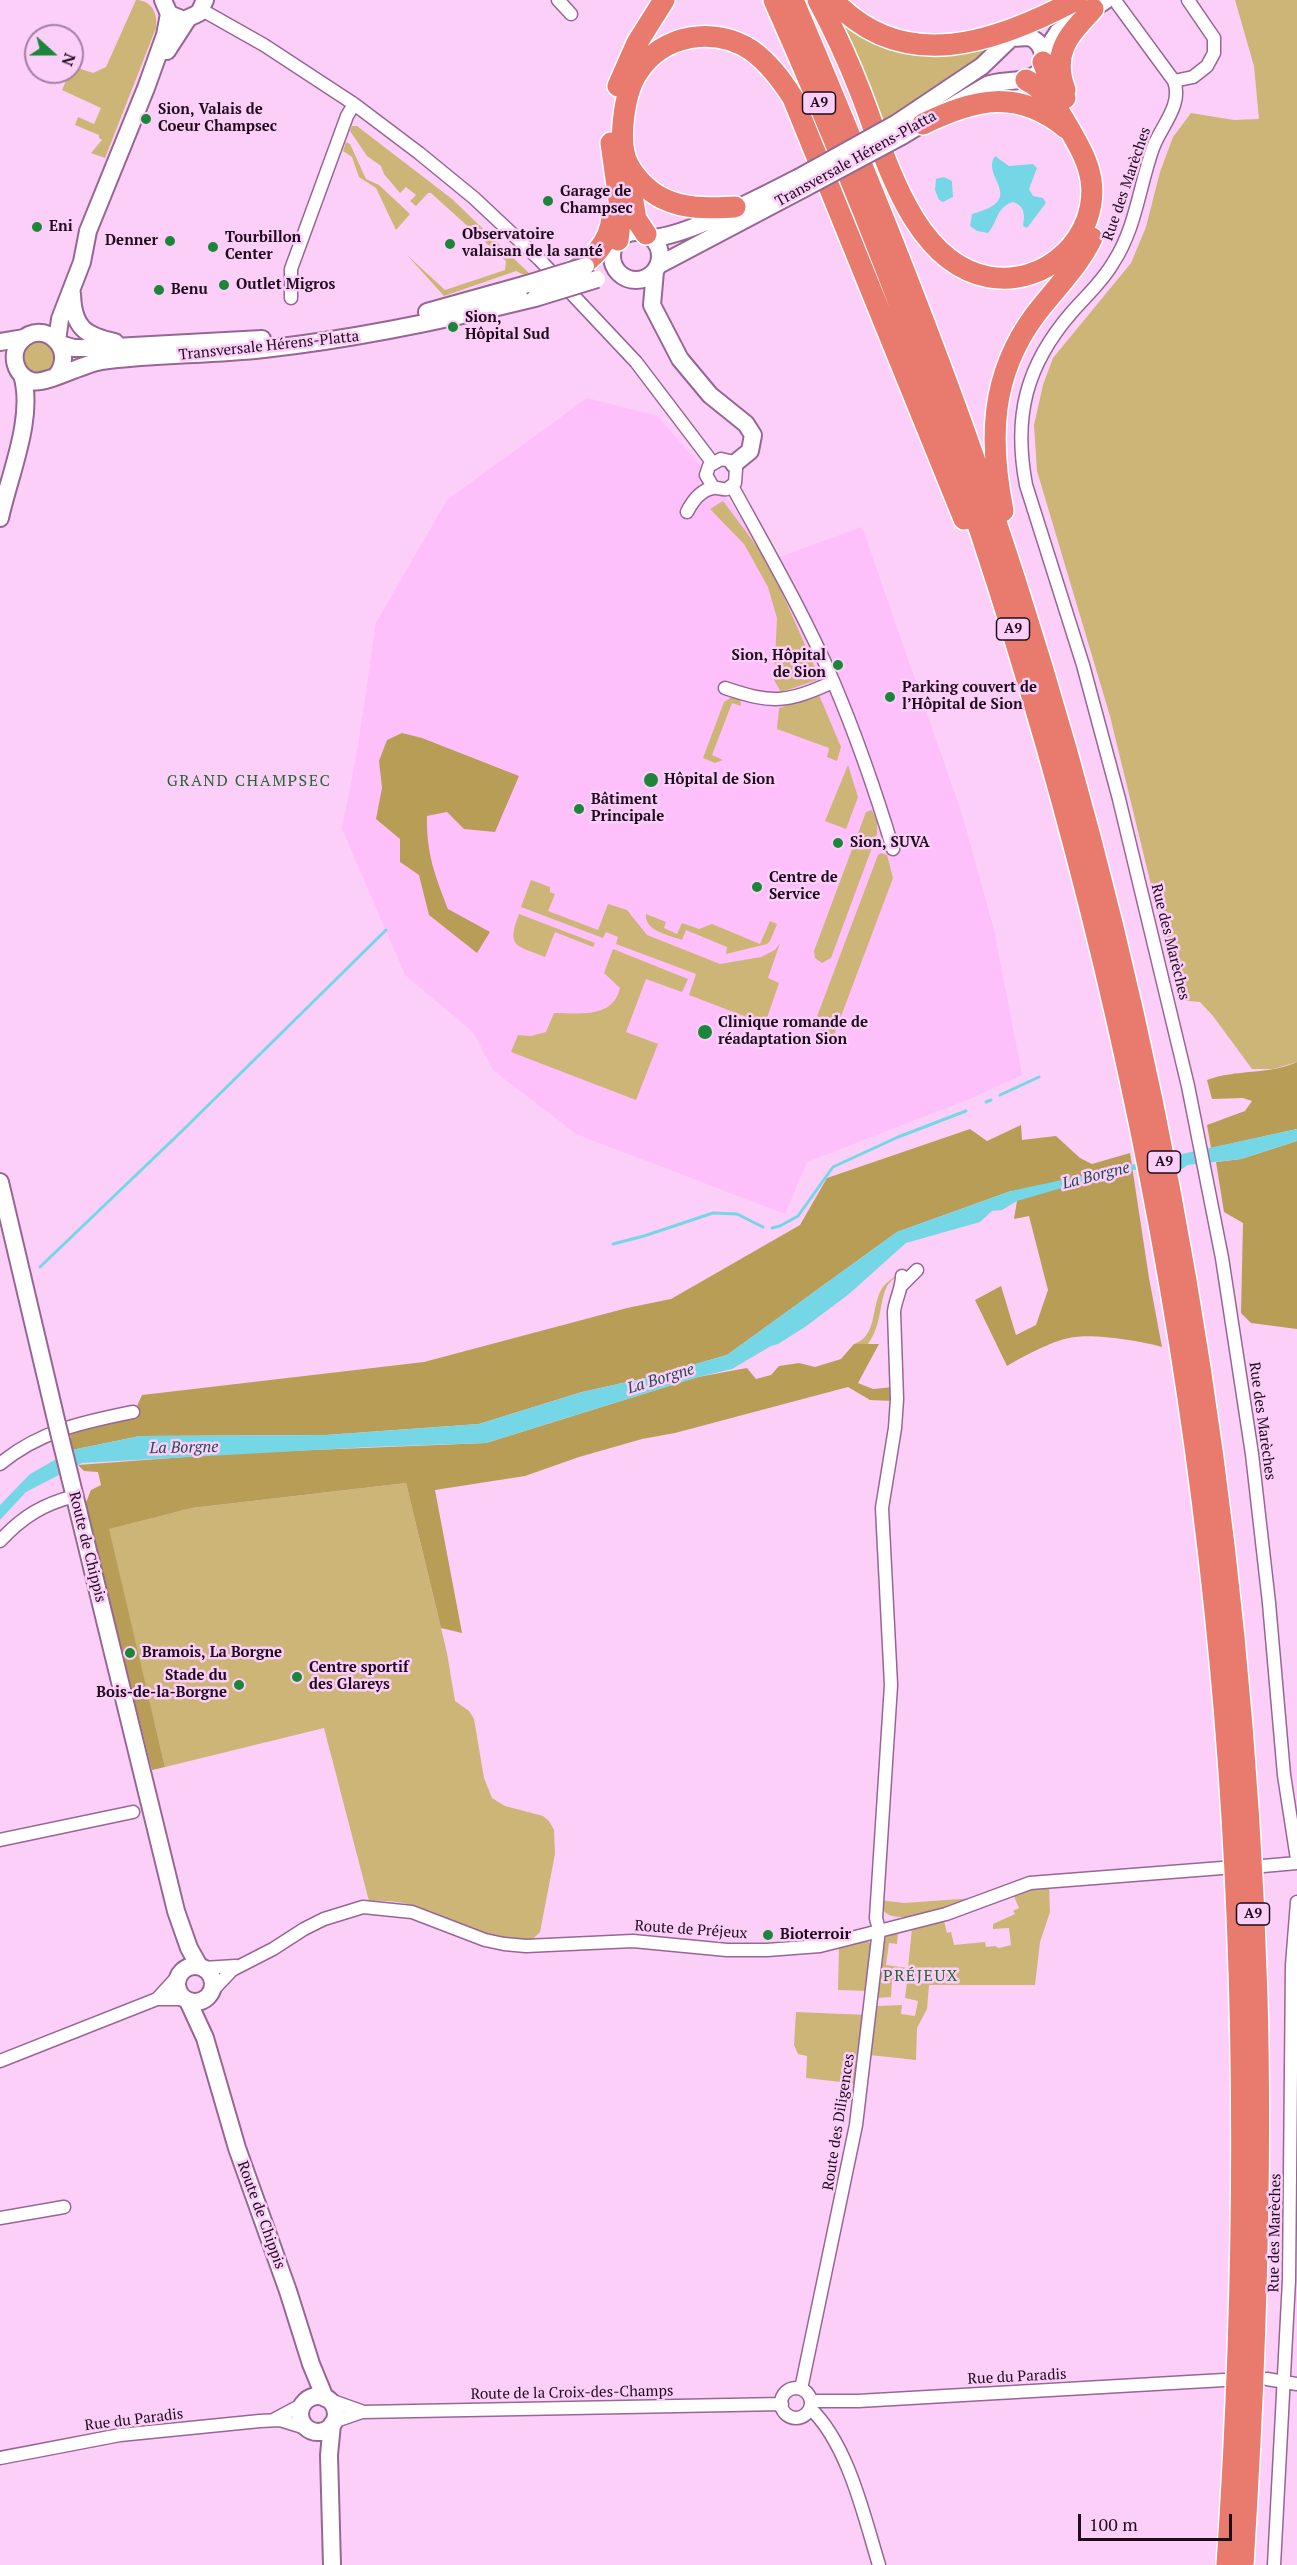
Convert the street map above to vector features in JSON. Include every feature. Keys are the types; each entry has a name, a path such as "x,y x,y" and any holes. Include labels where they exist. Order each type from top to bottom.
{"highway":[{"path":"649,236 635,215 611,128 618,86 637,44 664,0"},
{"name":"A9","path":"774,0 862,207 919,352 982,532 1033,692 1135,1060"},
{"name":"A9","path":"793,0 908,278 970,446 1017,585 1086,822 1209,1434 1226,1562 1241,1713 1257,1995 1258,2171 1255,2340 1243,2565"},
{"path":"818,0 846,57 908,208 932,243 946,257 963,268 992,278 1027,275 1053,264 1073,245 1086,222 1092,195 1088,165 1071,132 1048,95 1026,80"},
{"path":"833,0 860,22 886,36 912,44 942,46 968,43 1044,16 1096,2"},
{"path":"1070,105 1060,76 1062,52 1069,36 1096,2"},
{"path":"585,270 609,230 620,164 626,102 631,84 647,61 671,43 700,36 732,41 758,56 782,81 809,133 1033,692"},
{"path":"1017,585 996,466 994,438 997,402 1013,351 1030,322 1082,256 1097,225 1103,198 1102,173 1095,148 1070,105 1050,80 1043,58"},
{"path":"923,124 950,111 976,103 1002,101 1040,111 1071,132"},
{"path":"620,164 665,200 693,207 735,207"},
{"path":"616,245 621,214 620,164"},
{"name":"A9","path":"1176,1268 1187,1393 1209,1560 1225,1719 1238,1918 1242,2056 1242,2212 1238,2362 1227,2565"}],"street":[{"path":"558,0 571,14"},
{"path":"1026,80 1038,73 1043,58 1058,32 1096,2 1174,81 1193,77 1207,66 1214,53 1214,38 1208,26 1193,11 1188,0"},
{"name":"Transversale Hérens-Platta","path":"657,268 800,183 900,129 987,62 1007,40 1019,36 1029,37 1096,2"},
{"path":"166,7 177,19 198,10"},
{"path":"23,426 63,360 58,342 60,319 82,261 88,231 165,35 166,7"},
{"path":"146,88 198,10"},
{"path":"198,10 264,45 354,104 434,164 474,198 539,259 636,362 712,462"},
{"path":"1029,37 1037,42 1043,58"},
{"name":"Transversale Hérens-Platta","path":"900,129 923,124 979,89 1000,80 1026,80"},
{"name":"Rue des Marèches","path":"1174,81 1177,89 1176,100 1153,147 1126,239 1103,278 1062,325 1042,353 1023,403 1020,431 1021,457 1026,485 1083,665 1119,799 1188,1086 1222,1258 1253,1465 1269,1603 1284,1775 1297,1861"},
{"path":"291,298 291,269 347,116 354,104"},
{"name":"Transversale Hérens-Platta","path":"649,236 672,235 735,207 800,183"},
{"path":"0,518 23,426 26,392 15,354 54,308 82,240 88,231"},
{"path":"652,305 660,252 649,236 629,234 616,245 613,263 652,305 680,359 700,384 751,431 753,439 750,452 734,464"},
{"name":"Transversale Hérens-Platta","path":"55,376 99,362 229,353 334,340 479,312 585,270 616,245"},
{"path":"662,326 661,285 674,262 692,246"},
{"path":"626,277 642,280 657,268"},
{"name":"Transversale Hérens-Platta","path":"58,342 74,348 96,348 262,339 365,325 530,292 585,270 626,277"},
{"path":"71,290 74,313 85,331 97,338 134,345"},
{"path":"0,342 47,334 58,342"},
{"path":"0,360 37,382 55,376"},
{"path":"721,459 734,464 737,478 732,486 723,490 713,487 706,475 712,462 721,459"},
{"path":"732,486 792,597 833,682 893,849"},
{"path":"687,512 692,501 713,487"},
{"path":"725,688 759,699 774,700 799,696 833,682"},
{"name":"Route de Chippis","path":"0,1182 176,1911 181,1941 177,1989 199,2023 213,2064 237,2148 288,2291 311,2365 316,2400"},
{"name":"Route des Diligences","path":"801,2389 856,2126 879,1930 876,1917 891,1685 889,1607 882,1508 896,1418 895,1301 902,1281 917,1270"},
{"path":"0,1464 27,1444 49,1433 133,1412"},
{"path":"0,1541 21,1519 47,1505 75,1496"},
{"path":"0,1840 133,1812"},
{"path":"1263,1866 1297,1861"},
{"name":"Route de Préjeux","path":"210,1993 226,1975 240,1966 324,1919 363,1907 412,1912 485,1940 526,1946 633,1941 727,1950 767,1950 820,1946 946,1914 1029,1883 1222,1868"},
{"name":"Rue des Marèches","path":"1274,2565 1291,2382 1292,1965 1297,1902"},
{"name":"Route de Chippis","path":"176,1911 189,1948 201,1967 212,1977 207,2018 213,2064"},
{"path":"157,1999 190,1966 201,1967"},
{"name":"Route de Préjeux","path":"201,1967 223,1969 240,1966"},
{"path":"0,2061 157,1999 198,2002 210,1993"},
{"path":"0,2218 64,2207"},
{"path":"1267,2379 1291,2382"},
{"name":"Rue du Paradis","path":"810,2405 1224,2380"},
{"path":"810,2405 803,2416 794,2418 785,2413 782,2404 787,2391 801,2389 807,2394 810,2405 820,2418 853,2478 879,2565"},
{"path":"331,2497 322,2456 311,2430 301,2419 316,2400 335,2410 329,2449 331,2497 332,2565"},
{"name":"Route de la Croix-des-Champs","path":"316,2400 363,2412 782,2404"},
{"name":"Rue du Paradis","path":"0,2458 120,2435 274,2420 316,2400"},
{"name":"Route de la Croix-des-Champs","path":"333,2423 363,2412"},
{"name":"Rue du Paradis","path":"274,2420 311,2430"},
{"path":"311,2430 324,2430 333,2423"}],"shaded area":[{"path":"136,0 146,2 155,13 156,28 105,158 91,153 102,140 99,135 75,125 78,117 94,124 101,108 62,90 65,84 84,84 84,70 93,73 106,67"},
{"path":"1235,0 1297,0 1297,1062 1273,1069 1252,1069 1200,1002 1179,1000 1110,716 1037,471 1034,425 1043,385 1053,358 1131,263 1146,227 1160,172 1173,137 1191,113 1234,120 1259,119 1254,66"},
{"path":"833,8 861,31 987,47 986,55 881,122"},
{"path":"352,126 357,126 452,199 531,275 526,276 516,271 444,296 407,255 445,290 505,270 506,261 431,193 428,193 416,206 410,201 416,195 406,187 400,193 384,174 381,166 367,156 350,131"},
{"path":"346,142 350,144 366,179 379,185 410,214 396,230 376,188 359,177 352,157 343,151"},
{"path":"39,342 50,347 55,358 50,369 39,374 28,369 23,358 28,347"},
{"name":"Hôpital de Sion","path":"587,398 658,416 728,499 768,561 862,527 962,814 994,930 1022,1075 967,1100 807,1162 785,1214 576,1134 493,1070 473,1032 405,975 342,829 358,746 376,623 447,500"},
{"path":"723,501 768,561 820,679 781,692 774,680 777,618 768,587 744,544 710,509"},
{"path":"819,695 841,747 837,761 827,757 829,748 777,729 779,708"},
{"path":"732,697 740,699 741,706 732,703 712,755 723,760 715,763 703,758 724,702"},
{"path":"402,733 422,738 519,776 495,832 464,829 447,812 427,816 432,864 448,909 490,932 477,953 429,915 419,875 400,862 400,839 376,819 382,788 379,761 387,740"},
{"path":"848,765 858,797 846,829 825,821"},
{"path":"872,810 877,822 877,834 831,958 822,963 815,958 814,951 866,812"},
{"path":"881,853 887,855 893,878 834,1035 813,1027 878,855"},
{"path":"531,880 550,887 550,892 555,894 548,911 598,930 608,904 627,910 647,935 720,964 761,957 775,950 780,943 768,978 779,983 765,1024 689,995 696,974 616,944 618,937 606,932 603,938 521,907"},
{"path":"519,914 595,943 593,947 555,932 545,957 516,944 514,933"},
{"path":"646,914 666,922 664,928 677,934 682,923 699,929 712,924 760,944 770,921 777,924 767,944 726,954 727,947 686,930 682,940 658,931 649,925"},
{"path":"613,949 688,979 682,992 646,979 626,1032 658,1044 636,1100 511,1052 518,1035 531,1036 546,1032 554,1013 593,1012 610,1005 620,988 604,973"},
{"path":"1297,1062 1297,1129 1211,1148 1207,1125 1245,1111 1252,1101 1243,1098 1212,1099 1207,1080 1229,1074 1275,1069"},
{"path":"1021,1125 1022,1140 1056,1136 1080,1158 1092,1164 1130,1153 1162,1347 1094,1336 1075,1337 1049,1344 1007,1366 975,1300 1001,1286 1016,1335 1036,1325 1048,1290 1029,1216 1014,1219 1017,1201 1011,1191 897,1232 727,1355 650,1377 582,1392 479,1424 326,1435 140,1436 72,1450 70,1430 132,1417 142,1395 424,1362 627,1308 671,1299 800,1225 827,1178 970,1129 987,1141"},
{"path":"1297,1141 1297,1329 1251,1323 1241,1313 1243,1223 1224,1212 1216,1162 1241,1159"},
{"path":"898,1274 887,1286 876,1328 868,1344 854,1344 867,1335 882,1288"},
{"path":"854,1344 879,1344 858,1383 873,1389 894,1387 893,1401 870,1400 848,1387 675,1433 642,1439 579,1457 525,1476 435,1490 462,1633 441,1628 406,1483 192,1508 109,1529 165,1767 152,1770 85,1505 91,1490 101,1485 98,1472 84,1471 78,1465 239,1453 486,1443 698,1377 747,1368 756,1379 771,1375 779,1366 799,1363 815,1367 841,1359"},
{"name":"Centre sportif des Glareys","path":"406,1483 447,1653 455,1701 469,1711 474,1719 484,1778 492,1798 505,1806 543,1816 554,1830 555,1854 540,1932 531,1941 479,1932 408,1904 369,1901 324,1728 165,1767 108,1529 192,1508"},
{"path":"1049,1886 1050,1912 1040,1942 1035,1985 929,1985 927,2009 917,2028 916,2060 870,2055 877,2006 902,2005 901,2014 915,2016 918,2001 905,1998 907,1982 892,1979 891,1997 877,1998 886,1935 898,1932 897,1944 889,1943 886,1965 908,1968 912,1928 944,1921 947,1933 951,1932 954,1945 985,1942 986,1947 999,1948 1011,1945 1009,1928 993,1929 993,1924 1015,1914 1013,1911 1019,1908 1013,1894"},
{"path":"974,1898 929,1913 904,1917 886,1913 879,1900 904,1903"},
{"path":"864,1941 869,1942 874,1949 869,1991 838,1990 839,1947"},
{"path":"796,2012 868,2015 858,2084 806,2078 807,2056 798,2054 794,2045"}],"water":[{"path":"995,156 1009,166 1033,164 1037,168 1029,189 1033,196 1043,198 1046,203 1027,228 1023,226 1022,208 1013,202 1003,207 988,233 977,231 970,226 972,214 998,202 999,187 992,164"},
{"path":"944,177 952,181 953,197 943,202 939,200 935,190 936,179"},
{"name":"La Borgne","path":"1297,1129 1297,1141 1241,1159 1188,1165 1180,1170 1131,1170 1089,1180 1017,1201 1002,1210 992,1211 980,1222 906,1243 849,1294 805,1327 732,1369 698,1377 486,1443 82,1463 26,1492 0,1520 0,1505 30,1474 72,1450 140,1436 326,1435 479,1424 582,1392 650,1377 727,1355 897,1232 1011,1191"}],"waterway":[{"path":"40,1267 386,930"},
{"path":"1000,1095 1039,1077"},
{"path":"986,1102 991,1100"},
{"path":"772,1228 798,1216 833,1167 898,1137 966,1111"},
{"path":"613,1244 713,1213 737,1214 763,1227"}],"place":[{"name":"Sion, Valais de Coeur Champsec","path":"146,119"},
{"name":"Garage de Champsec","path":"548,201"},
{"name":"Eni","path":"37,227"},
{"name":"Denner","path":"170,241"},
{"name":"Observatoire valaisan de la santé","path":"450,244"},
{"name":"Tourbillon Center","path":"213,247"},
{"name":"Outlet Migros","path":"224,285"},
{"name":"Benu","path":"159,290"},
{"name":"Sion, Hôpital Sud","path":"453,327"},
{"name":"Sion, Hôpital de Sion","path":"838,665"},
{"name":"Parking couvert de l’Hôpital de Sion","path":"890,697"},
{"name":"Hôpital de Sion","path":"651,780"},
{"name":"Bâtiment Principale","path":"579,809"},
{"name":"Sion, SUVA","path":"838,843"},
{"name":"Centre de Service","path":"757,887"},
{"name":"Clinique romande de réadaptation Sion","path":"705,1032"},
{"name":"Bramois, La Borgne","path":"130,1653"},
{"name":"Centre sportif des Glareys","path":"297,1677"},
{"name":"Stade du Bois-de-la-Borgne","path":"239,1685"},
{"name":"Bioterroir","path":"768,1935"}],"district":[{"name":"GRAND CHAMPSEC","path":"249,781"},
{"name":"PRÉJEUX","path":"921,1976"}]}
